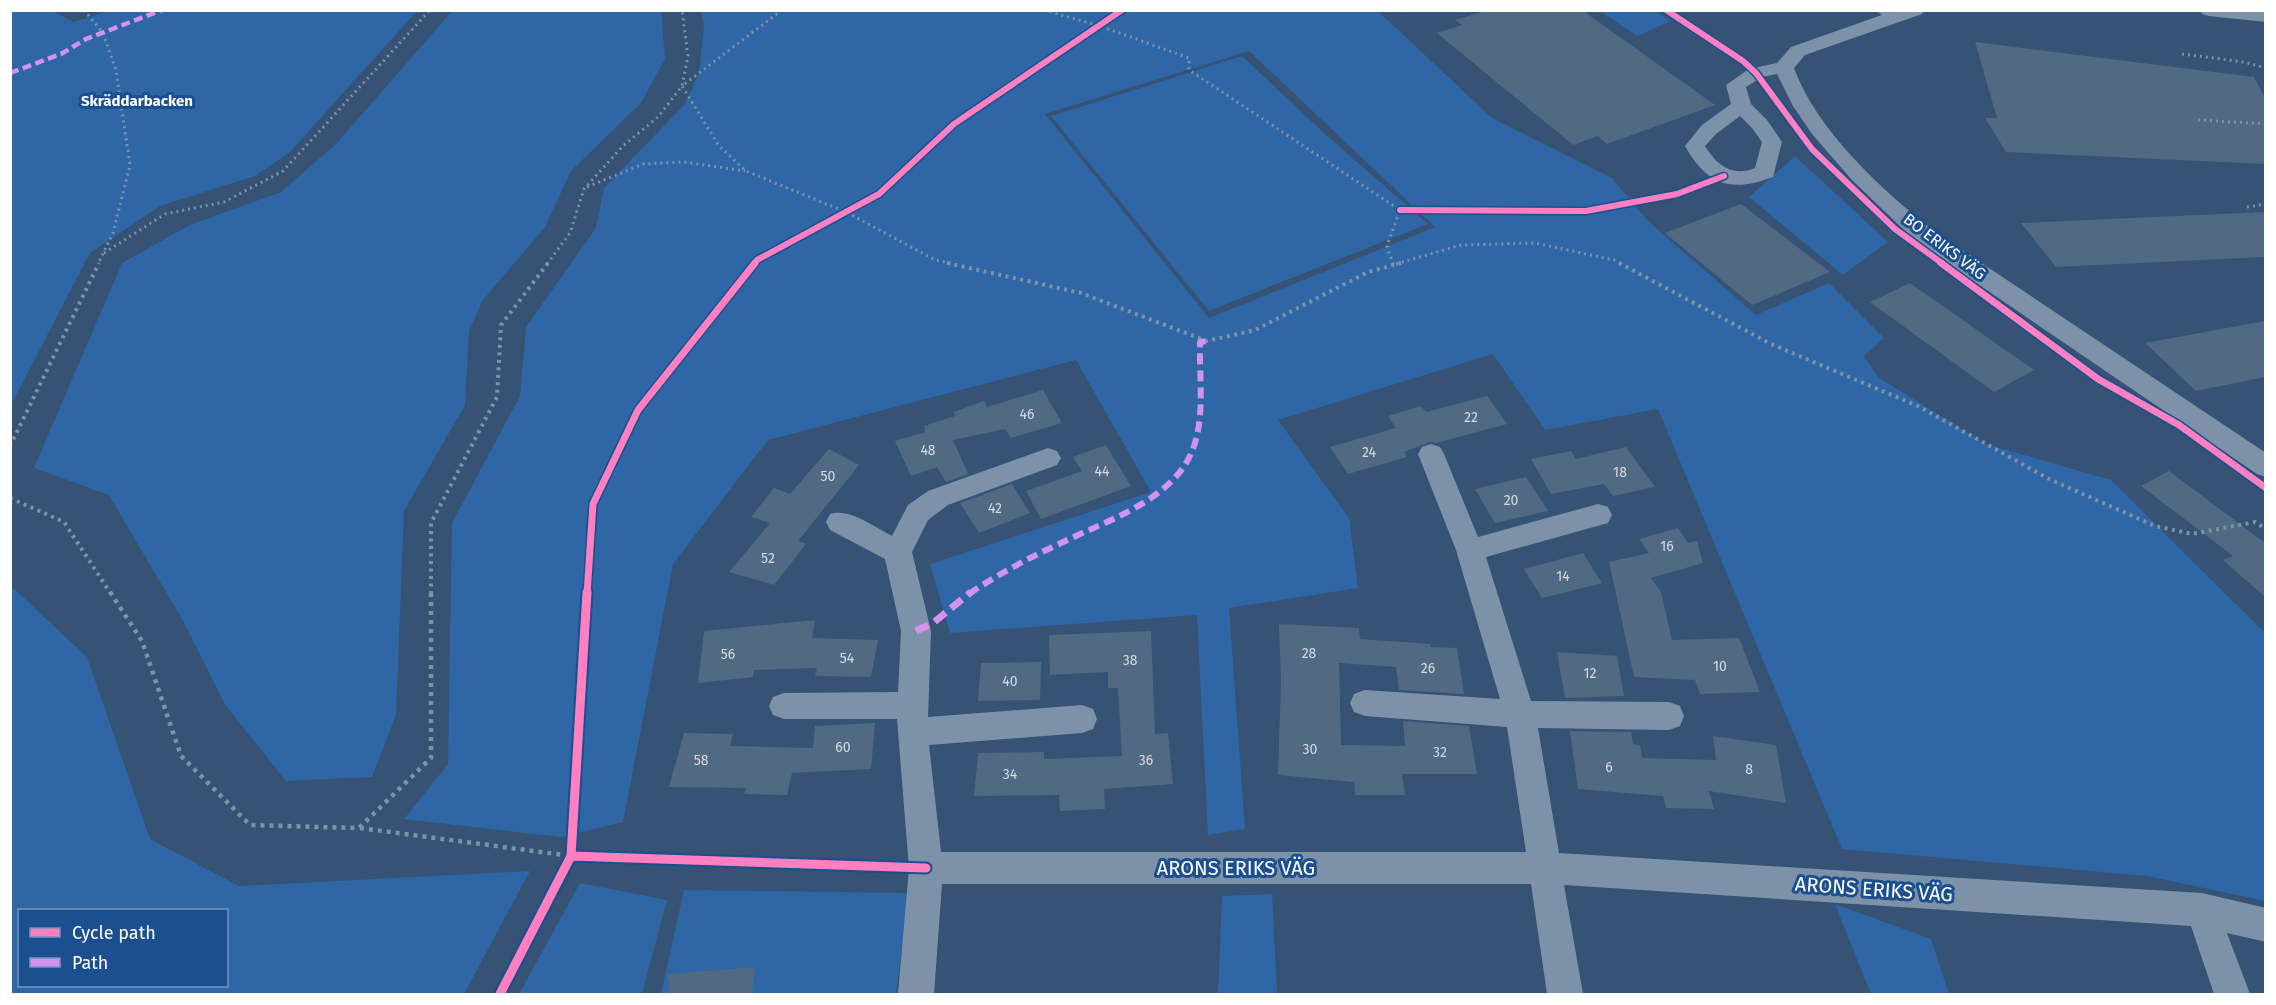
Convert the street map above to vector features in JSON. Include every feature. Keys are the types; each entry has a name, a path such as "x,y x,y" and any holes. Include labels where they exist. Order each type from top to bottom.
{"street":[{"path":"1741,106 1737,85 1756,73 1784,67 1798,51 1885,14 1916,10"},
{"path":"2209,10 2265,17"},
{"name":"BO ERIKS VÄG","path":"1784,67 1787,80 1798,98 1841,155 1915,228 2109,363 2265,467"},
{"path":"1431,454 1470,550 1520,714 1565,994"},
{"path":"916,994 926,868 912,718 916,631 898,552 918,513 938,498 1048,458"},
{"path":"1470,550 1598,515"},
{"path":"840,522 898,552"},
{"path":"1365,703 1520,714 1669,716"},
{"path":"784,706 912,718 1082,719"},
{"name":"ARONS ERIKS VÄG","path":"926,868 1546,868 2202,910 2265,925"},
{"path":"2202,910 2232,994"}],"path":[{"path":"10,446 113,233 130,165 116,70 103,33 84,10"},
{"path":"103,254 165,214 224,201 283,171 430,10"},
{"path":"682,10 688,56 682,86 719,146 746,171"},
{"path":"359,828 431,758 431,523 497,397 501,325 570,232 584,189 623,146 658,117 682,86 782,10"},
{"path":"1044,10 1100,26 1189,58 1189,70 1400,210 1411,210"},
{"path":"1090,33 1107,21"},
{"path":"2182,54 2265,68"},
{"path":"2198,120 2265,124"},
{"path":"584,189 643,164 684,162 746,171 846,212 935,260 1081,293 1207,341 1255,330 1368,272 1461,245 1535,243 1614,260 1771,344 1918,406 2049,479 2155,526 2192,534 2255,522 2265,529"},
{"path":"2247,207 2265,204"},
{"path":"836,217 854,207"},
{"path":"1393,265 1387,246 1400,210"},
{"path":"10,498 64,522 142,641 181,756 250,825 359,828 583,856"},
{"path":"566,867 571,856 572,844"}],"shaded area":[{"path":"113,10 417,11 289,153 255,176 160,206 90,253 11,405 11,11 53,11 73,22"},
{"path":"453,10 661,11 665,59 641,103 571,171 545,227 483,300 469,331 465,405 404,511 396,715 372,777 286,781 226,706 183,621 109,495 34,468 122,263 190,225 281,192 336,144"},
{"path":"701,11 1378,11 1492,118 1612,178 1648,221 1756,315 1829,283 1884,338 1864,356 1878,377 1986,444 2111,480 2265,633 2265,901 2147,876 1842,849 1658,409 1545,430 1493,354 1278,420 1349,518 1358,588 1229,608 1245,829 1208,835 1197,615 950,633 930,564 1151,492 1076,360 768,440 673,564 623,822 561,837 404,819 448,764 452,523 520,396 526,327 596,228 604,188 685,104 699,73 704,27","holes":["1249,51 1435,227 1209,318 1045,114"]},
{"path":"1600,11 1655,11 1671,21 1637,36"},
{"path":"1242,56 1325,134 1428,224 1209,311 1051,116"},
{"path":"1795,156 1888,242 1843,275 1749,197"},
{"path":"10,585 87,657 150,839 239,886 530,871 464,994 11,994"},
{"path":"580,883 667,900 642,994 519,994"},
{"path":"684,890 909,893 896,994 661,994"},
{"path":"1272,894 1277,994 1218,994 1222,896"},
{"path":"1835,904 1931,939 1949,994 1871,994"}],"building":[{"path":"1487,10 1582,10 1715,105 1607,144 1598,136 1573,145 1437,33 1462,25 1455,20"},
{"path":"1975,42 2254,77 2265,98 2265,164 2006,152 1985,118 1997,118"},
{"path":"1741,204 1830,272 1752,305 1665,233"},
{"path":"2265,212 2265,257 2056,267 2021,223"},
{"path":"1910,283 2034,370 1994,392 1870,302"},
{"path":"2265,321 2265,377 2196,391 2145,343"},
{"path":"1043,390 1062,423 1011,438 1005,429 953,440 968,474 946,482 937,467 911,476 895,441 925,432 924,426 955,416 953,412 984,401 987,407"},
{"path":"1487,396 1507,424 1436,443 1430,442 1404,452 1407,457 1348,474 1330,447 1396,428 1388,416 1421,406 1426,412"},
{"path":"1106,445 1131,486 1041,519 1026,491 1082,471 1073,457"},
{"path":"1626,447 1655,487 1613,496 1604,484 1551,494 1531,459 1571,451 1576,459"},
{"path":"829,449 859,465 798,541 806,544 774,585 729,572 770,523 751,517 774,488 790,494"},
{"path":"2169,471 2265,543 2265,597 2223,560 2233,556 2141,486"},
{"path":"1526,477 1548,511 1495,523 1475,489"},
{"path":"1012,484 1030,513 979,533 960,503"},
{"path":"1678,528 1688,543 1697,541 1703,563 1651,578 1661,592 1672,640 1739,638 1760,692 1700,694 1695,680 1634,677 1609,562 1649,553 1639,539"},
{"path":"1583,553 1602,583 1542,598 1524,569"},
{"path":"815,620 812,638 878,640 871,677 815,676 817,668 754,670 753,677 698,683 704,631"},
{"path":"1279,624 1359,628 1360,639 1457,648 1464,694 1399,690 1396,667 1339,663 1341,745 1405,746 1403,721 1469,726 1477,774 1402,774 1405,795 1355,795 1354,782 1278,775 1281,680"},
{"path":"1151,631 1155,734 1168,733 1173,784 1104,789 1105,809 1060,811 1059,795 974,796 978,753 1044,752 1044,759 1122,756 1118,688 1108,688 1108,672 1050,675 1049,635"},
{"path":"1557,652 1617,656 1624,696 1565,698"},
{"path":"1041,662 1040,700 978,701 981,663"},
{"path":"875,723 871,769 792,773 787,795 744,794 746,788 669,787 684,733 733,734 730,746 813,748 815,726"},
{"path":"1570,731 1631,732 1633,744 1640,745 1642,758 1716,760 1713,736 1776,745 1786,803 1709,791 1714,809 1666,808 1663,796 1578,789"},
{"path":"755,967 752,994 669,994 668,974"}],"marked path":[{"path":"10,73 61,54 86,39 162,10"},
{"path":"916,631 933,623 968,594 987,582 1068,539 1116,517 1148,499 1175,477 1186,463 1198,435 1201,404 1200,342 1207,341"}],"cycle path":[{"path":"926,868 571,856 593,504 638,410 757,260 879,194 954,124 1122,10"},
{"path":"1666,10 1743,61 1756,73 1812,149 1895,229 2098,379 2179,425 2266,488"},
{"path":"1400,210 1586,211 1677,194 1724,176"},
{"path":"500,994 571,856"}],"district":[{"name":"Skräddarbacken","path":"137,101"}]}
